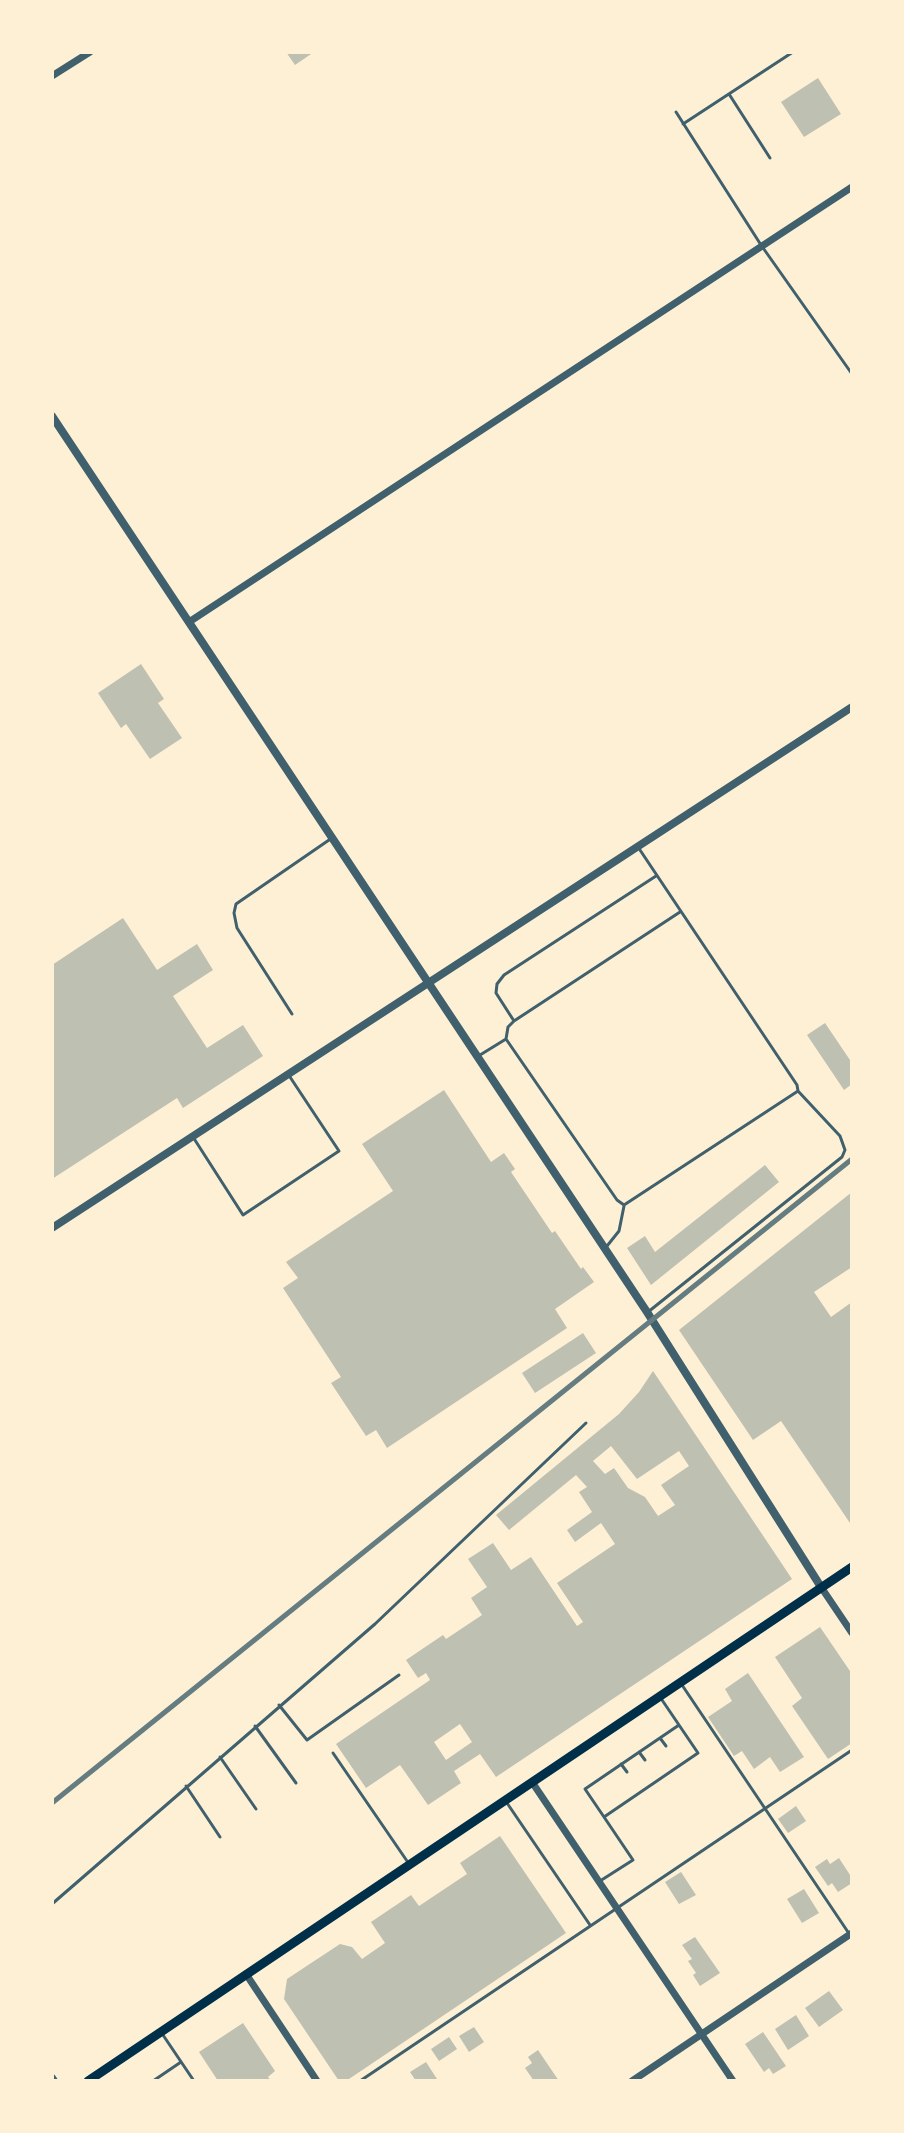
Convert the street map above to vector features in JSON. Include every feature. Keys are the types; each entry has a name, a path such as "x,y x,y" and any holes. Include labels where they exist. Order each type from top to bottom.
{"main road":[{"path":"88,2081 852,1567"}],"street":[{"path":"52,76 90,52"},
{"path":"189,622 852,187"},
{"path":"52,416 647,1312 852,1633"},
{"path":"52,1228 852,707"},
{"path":"532,1782 733,2081"},
{"path":"632,2081 851,1935"},
{"path":"246,1974 317,2081"}],"lane":[{"path":"683,124 793,52"},
{"path":"729,94 770,158"},
{"path":"676,112 761,245 852,374"},
{"path":"292,1014 237,928 236,904 332,838"},
{"path":"638,847 797,1085 798,1091 840,1136 845,1150 842,1157 647,1312"},
{"path":"514,1021 496,993 497,984 504,975 656,876"},
{"path":"624,1205 617,1200 506,1039 508,1027 680,912"},
{"path":"477,1057 506,1039"},
{"path":"193,1137 243,1215 339,1151 288,1075"},
{"path":"605,1249 619,1231 624,1205 798,1091"},
{"path":"52,1904 375,1624 586,1423"},
{"path":"279,1705 307,1740 399,1675"},
{"path":"680,1682 851,1935"},
{"path":"604,1817 698,1753 660,1696"},
{"path":"600,1881 633,1860 585,1789 679,1725"},
{"path":"255,1726 296,1783"},
{"path":"660,1738 666,1746"},
{"path":"360,2081 852,1750"},
{"path":"639,1752 645,1760"},
{"path":"333,1753 410,1865"},
{"path":"220,1757 256,1809"},
{"path":"674,1759 680,1766"},
{"path":"621,1764 627,1772"},
{"path":"653,1773 659,1780"},
{"path":"636,1785 641,1792"},
{"path":"186,1786 220,1837"},
{"path":"505,1800 590,1925"},
{"path":"161,2032 194,2081"},
{"path":"153,2081 181,2062"}],"building":[{"path":"286,52 314,52 295,65"},
{"path":"818,78 841,114 804,137 781,102"},
{"path":"141,664 164,699 158,703 182,738 150,759 126,724 121,728 98,693"},
{"path":"123,918 157,970 197,944 213,970 173,996 207,1048 243,1025 263,1056 183,1108 177,1098 52,1179 52,965"},
{"path":"825,1023 852,1063 852,1084 844,1090 807,1035"},
{"path":"444,1090 491,1162 504,1153 515,1169 511,1172 552,1233 555,1231 581,1269 583,1267 594,1282 555,1309 567,1328 387,1448 376,1430 366,1436 331,1383 341,1377 283,1288 298,1278 286,1262 393,1191 362,1144"},
{"path":"765,1165 779,1182 651,1285 627,1248 645,1236 655,1252"},
{"path":"852,1192 852,1267 814,1292 831,1317 852,1302 852,1526 781,1421 753,1440 679,1330"},
{"path":"583,1333 596,1353 535,1393 522,1373"},
{"path":"653,1371 792,1579 496,1777 480,1754 454,1771 461,1783 428,1805 400,1765 366,1788 336,1744 430,1680 426,1673 418,1678 406,1660 443,1635 446,1639 482,1615 471,1598 487,1587 468,1559 493,1543 511,1570 531,1557 577,1626 583,1622 557,1583 615,1544 601,1523 575,1542 567,1530 592,1512 579,1492 587,1487 576,1475 509,1530 496,1515 619,1414","holes":["611,1446 637,1479 679,1451 689,1466 661,1485 675,1505 658,1516 645,1497 628,1488 614,1468 605,1474 593,1461","460,1724 472,1742 446,1760 434,1742"]},
{"path":"820,1627 852,1674 852,1743 828,1759 792,1706 802,1698 775,1657"},
{"path":"748,1673 804,1757 780,1772 770,1757 754,1769 742,1751 734,1756 708,1717 732,1701 725,1689"},
{"path":"796,1806 806,1821 788,1833 778,1819"},
{"path":"500,1836 566,1933 346,2081 339,2081 284,1999 287,1979 340,1944 352,1947 362,1959 385,1943 371,1922 411,1895 419,1906 467,1874 460,1863"},
{"path":"839,1858 852,1883 838,1892 832,1883 828,1886 815,1867 827,1859 830,1864"},
{"path":"681,1872 696,1895 679,1904 665,1882"},
{"path":"804,1889 819,1913 802,1923 787,1899"},
{"path":"695,1937 720,1973 700,1986 688,1961 692,1959 682,1945"},
{"path":"829,1991 843,2010 819,2027 805,2008"},
{"path":"796,2015 809,2036 788,2050 775,2029"},
{"path":"243,2023 275,2071 268,2077 271,2081 218,2081 199,2052"},
{"path":"474,2027 484,2042 469,2052 459,2036"},
{"path":"763,2032 786,2066 773,2074 769,2068 764,2072 745,2044"},
{"path":"449,2037 457,2049 439,2061 431,2049"},
{"path":"538,2050 559,2081 534,2081 525,2068 532,2063 528,2057"},
{"path":"426,2062 437,2079 416,2081 410,2072"}],"railway":[{"path":"52,1803 852,1159"}]}
